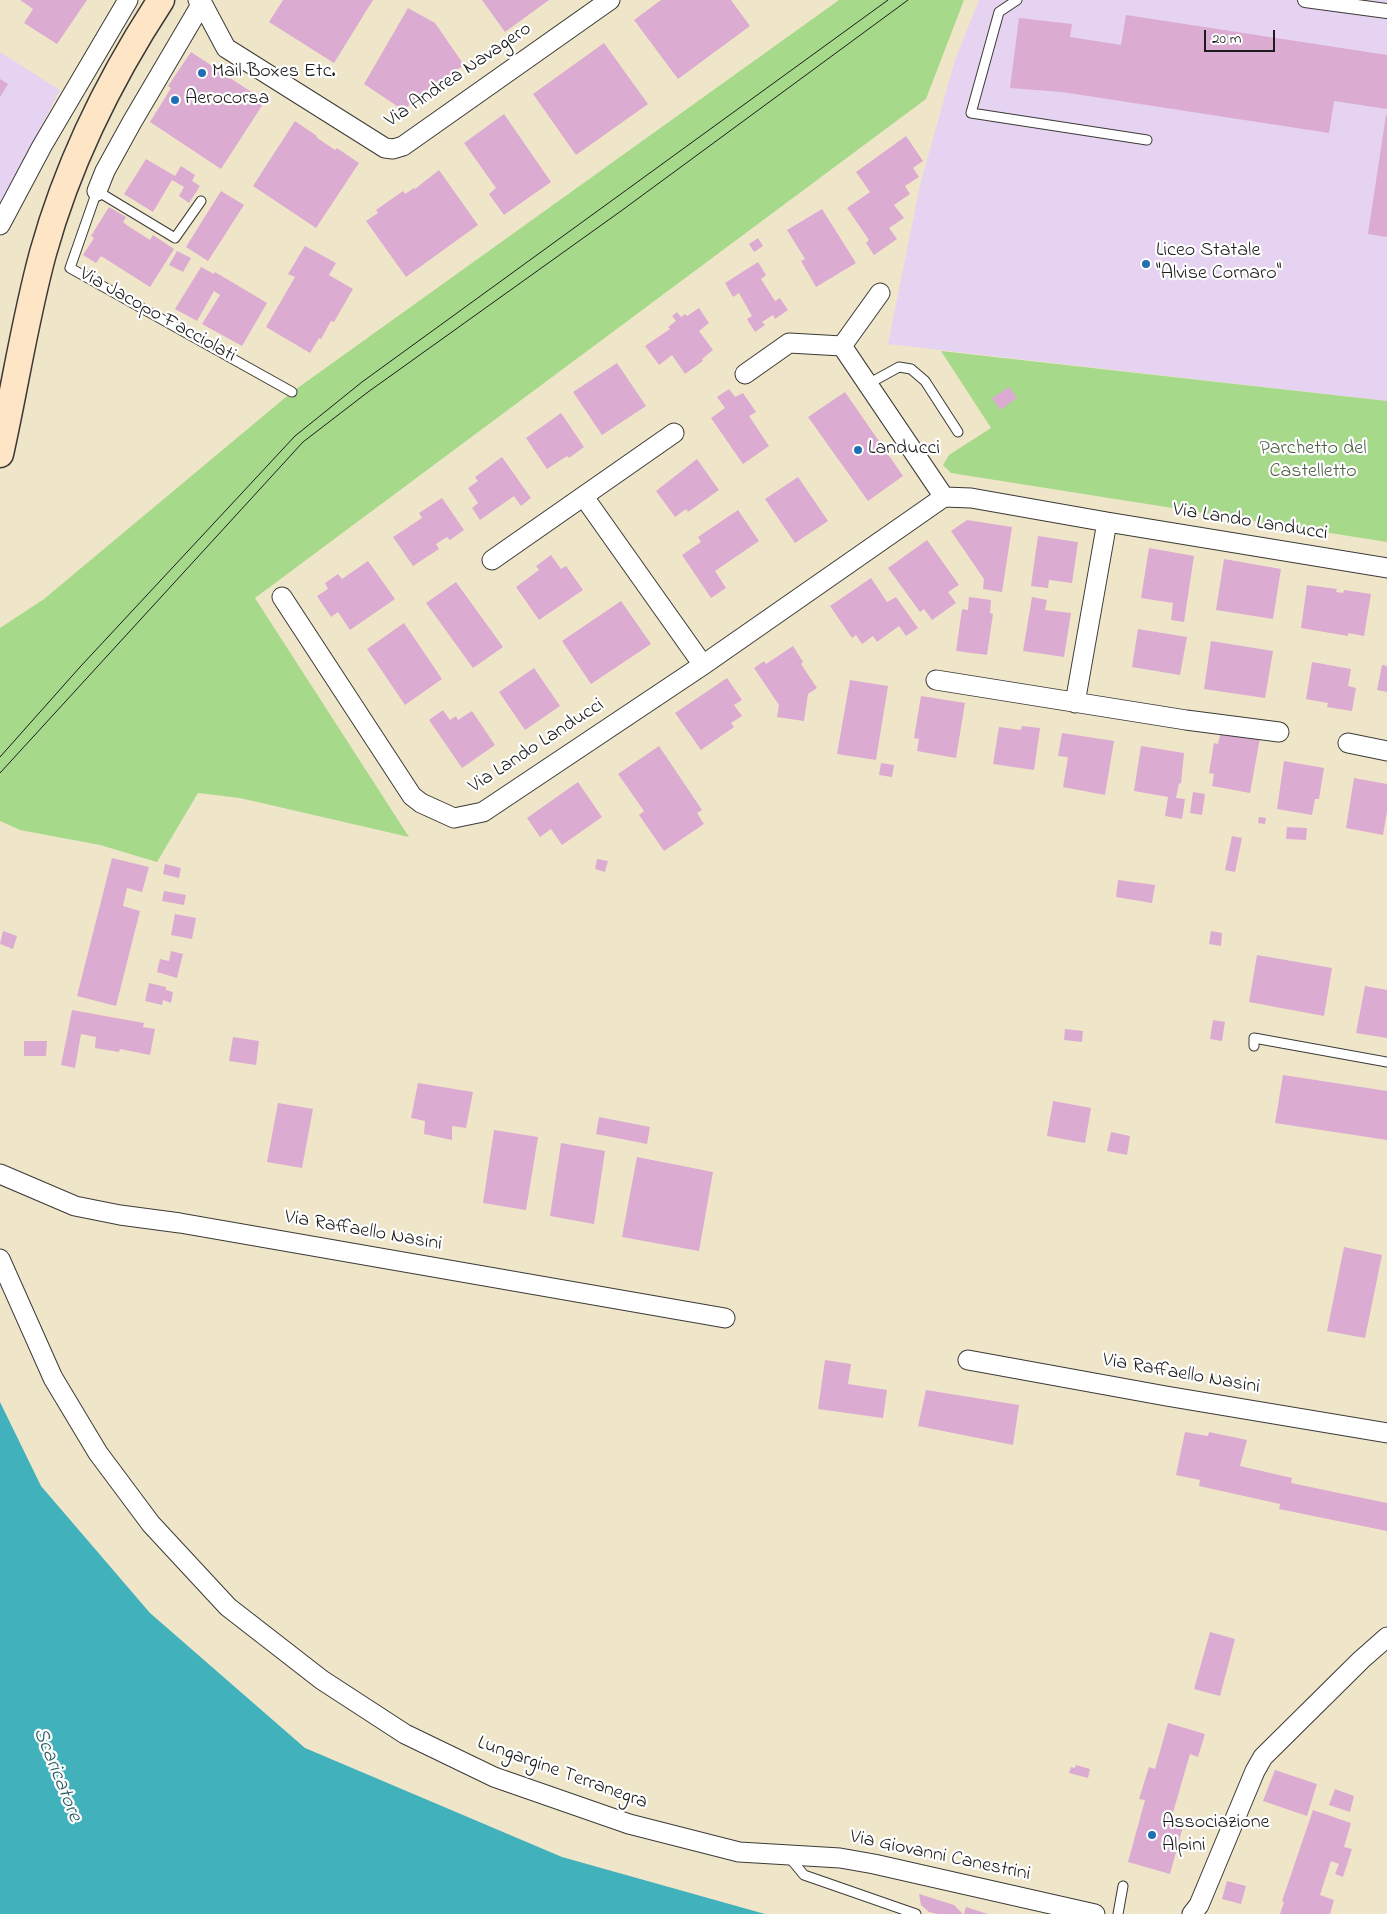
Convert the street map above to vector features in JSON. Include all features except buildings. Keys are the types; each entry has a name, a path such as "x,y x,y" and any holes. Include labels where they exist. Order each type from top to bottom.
{"main road":[{"path":"0,454 27,319 43,253 68,177 105,93 139,2"}],"street":[{"name":"Via Andrea Navagero","path":"200,2 226,48 385,148 393,149 402,146 610,0"},
{"path":"1305,0 1387,11"},
{"path":"0,225 42,146 139,2"},
{"name":"Via Jacopo Facciolati","path":"97,190 105,171 200,2"},
{"path":"842,346 880,293"},
{"path":"744,374 789,343 842,346"},
{"path":"842,346 944,497"},
{"path":"492,560 584,498 674,433"},
{"name":"Via Lando Landucci","path":"282,597 412,796 421,803 454,818 483,812 703,665 944,497 971,498 1387,568"},
{"path":"584,498 703,665"},
{"path":"1074,703 1107,522"},
{"path":"936,680 1186,720 1279,732"},
{"path":"1348,743 1387,752"},
{"name":"Via Raffaello Nasini","path":"0,1174 76,1206 120,1215 180,1223 725,1318"},
{"name":"Lungargine Terranegra","path":"0,1259 53,1378 98,1453 151,1524 228,1607 322,1680 405,1734 494,1777 629,1824 684,1839 739,1852 781,1855"},
{"name":"Via Raffaello Nasini","path":"968,1360 1387,1434"},
{"path":"1192,1914 1199,1905 1255,1770 1263,1757 1387,1637"},
{"name":"Via Giovanni Canestrini","path":"781,1855 840,1858 874,1864 1095,1914"}],"lane":[{"path":"1017,0 999,12 971,113 1146,140"},
{"path":"97,190 175,238 201,201"},
{"name":"Via Jacopo Facciolati","path":"97,190 70,268 292,392"},
{"path":"868,384 899,366 910,369 924,381 958,432"},
{"path":"1254,1046 1254,1038 1387,1062"},
{"path":"781,1855 804,1874 916,1914"},
{"path":"1118,1914 1124,1886"}],"shaded area":[{"name":"Liceo Statale \"Alvise Cornaro\"","path":"979,0 1387,0 1387,401 888,344 920,185 955,60"},
{"path":"0,52 60,90 0,205"}],"green space":[{"path":"839,0 964,0 926,99 255,598 409,837 240,798 198,793 157,862 100,845 20,830 0,821 0,628 44,599 292,392"},
{"name":"Parchetto del Castelletto","path":"941,351 1387,401 1387,542 951,473 943,465 949,455 991,428"}],"water":[{"name":"Scaricatore","path":"0,1402 41,1486 150,1613 305,1748 562,1857 765,1914 0,1914"}],"tram line":[{"path":"0,757 80,667 295,436 362,382 888,0"},
{"path":"0,773 303,442 368,392 621,211 908,0"}],"place":[{"name":"Mail Boxes Etc.","path":"202,73"},
{"name":"Aerocorsa","path":"175,100"},
{"name":"Liceo Statale \"Alvise Cornaro\"","path":"1146,264"},
{"name":"Landucci","path":"858,450"},
{"name":"Associazione Alpini","path":"1152,1835"}]}
